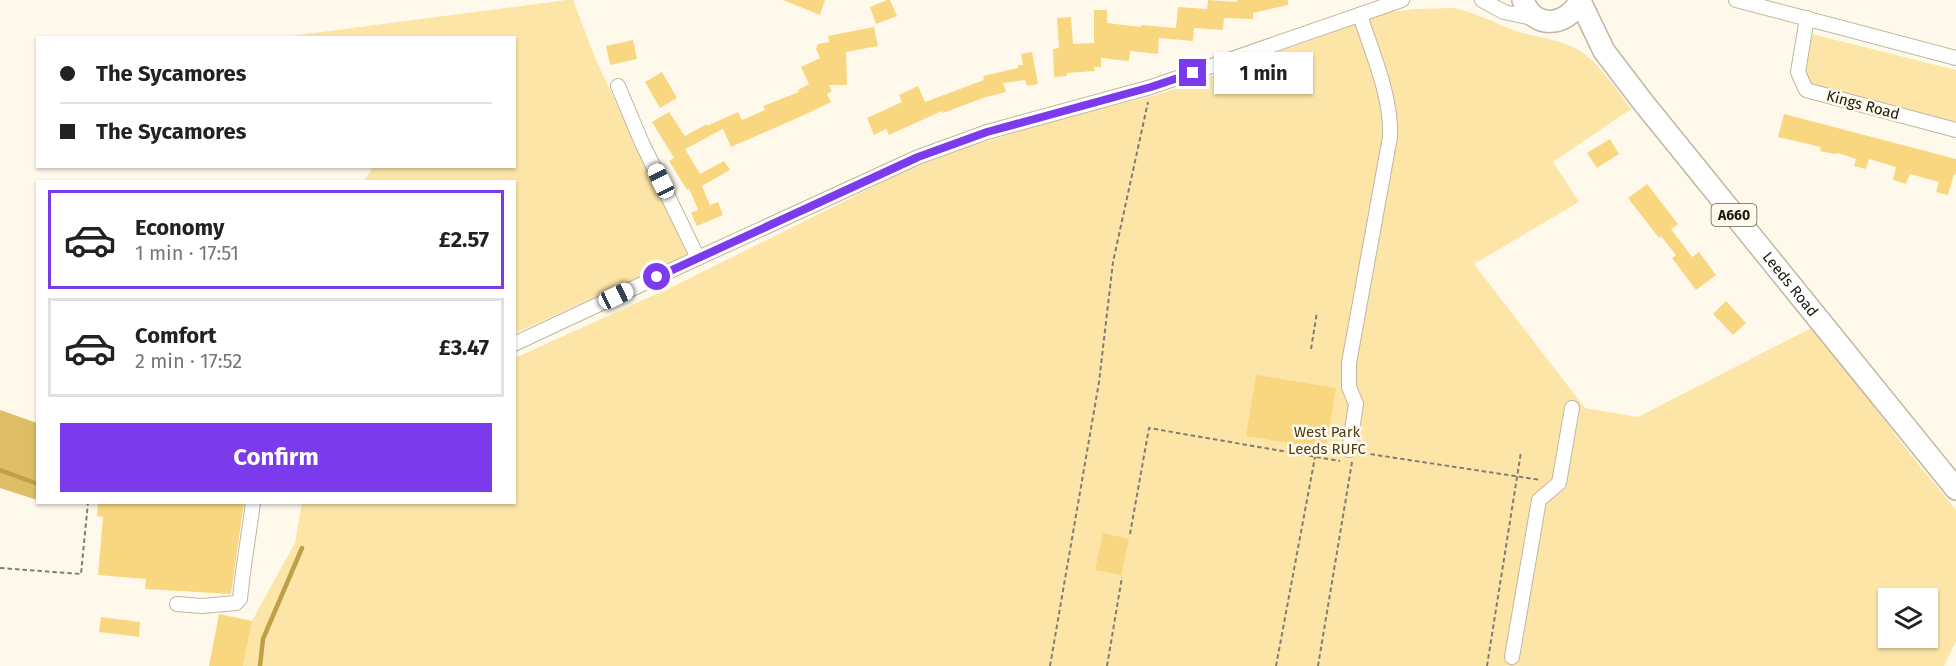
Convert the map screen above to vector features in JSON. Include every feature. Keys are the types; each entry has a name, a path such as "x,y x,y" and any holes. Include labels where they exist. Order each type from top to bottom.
{"highway":[{"path":"1523,0 1531,14 1546,21 1561,20 1569,16 1580,1"},
{"name":"Leeds Road","path":"1580,1 1604,51 1649,110 1956,489"},
{"name":"Leeds Road","path":"1561,20 1604,51"}],"street":[{"path":"516,343 918,157 987,132 1151,87 1402,0"},
{"path":"1488,3 1509,0"},
{"path":"1736,0 1956,58"},
{"path":"1488,3 1504,12 1539,19"},
{"path":"1352,455 1356,404 1348,387 1348,363 1390,137 1391,120 1360,15"},
{"name":"Kings Road","path":"1807,18 1798,72 1806,90 1956,130"},
{"path":"618,86 642,143 698,258"},
{"path":"1512,657 1539,501 1559,483 1572,408"},
{"path":"177,604 202,606 236,603 240,599 245,548 253,504"}],"path":[{"path":"1050,666 1099,381 1113,262 1151,87"},
{"path":"1311,349 1317,312"},
{"path":"1130,534 1149,428 1315,457 1352,455 1559,483"},
{"path":"1486,666 1521,452"},
{"path":"1318,666 1352,455"},
{"path":"1276,666 1315,457"},
{"path":"0,568 81,574 88,504"},
{"path":"1107,666 1122,578"}],"green space":[{"path":"573,0 596,60 688,256 516,333 516,180 365,180 372,168 516,168 516,36 291,36"},
{"path":"1453,8 1461,10 1513,30 1579,50 1599,68 1631,109 1553,162 1579,202 1474,264 1585,408 1638,417 1813,327 1956,510 1956,641 1944,666 243,666 252,621 295,543 302,504 516,504 516,358 674,286 905,171 968,147 1056,120 1160,94 1390,12 1417,9"},
{"path":"1812,34 1956,70 1956,123 1812,85 1807,72 1806,54"}],"shaded area":[{"path":"0,410 36,423 36,500 0,488"}],"building":[{"path":"783,0 825,0 820,15"},
{"path":"890,0 897,16 876,24 870,7"},
{"path":"1208,0 1237,2 1237,0 1288,0 1288,5 1253,13 1253,19 1224,18 1223,30 1194,28 1193,41 1159,38 1158,54 1130,51 1129,61 1101,58 1101,67 1094,67 1095,71 1067,73 1067,76 1054,77 1053,49 1059,48 1057,18 1071,17 1073,44 1094,43 1094,10 1107,10 1107,23 1176,28 1178,7 1207,9"},
{"path":"874,27 878,46 846,52 847,85 829,85 832,91 827,94 831,102 731,147 723,129 685,149 700,174 724,161 730,170 702,186 710,205 718,202 723,215 697,226 691,213 698,210 689,188 687,190 669,161 674,158 652,122 669,112 685,136 707,124 707,126 738,112 742,120 765,110 763,106 799,92 798,90 809,84 801,67 820,58 816,49 818,44 829,42 828,36"},
{"path":"633,40 637,59 610,65 606,46"},
{"path":"1032,52 1038,84 1027,86 1025,80 1003,83 1006,92 943,113 942,111 889,135 886,129 874,135 867,118 902,102 899,95 918,86 925,102 984,80 983,76 1018,68 1018,65 1023,65 1021,54"},
{"path":"662,72 677,98 660,108 645,82"},
{"path":"1784,114 1956,159 1956,175 1954,174 1948,195 1936,192 1939,182 1910,174 1906,184 1893,180 1896,167 1869,159 1866,169 1854,166 1856,159 1838,153 1820,151 1821,147 1778,137"},
{"path":"1610,139 1619,154 1597,168 1587,153"},
{"path":"1647,184 1678,224 1671,229 1692,257 1699,252 1716,275 1696,290 1672,258 1676,255 1661,236 1659,238 1628,198"},
{"path":"1726,301 1746,323 1733,335 1713,314"},
{"name":"West Park Leeds RUFC","path":"1256,375 1336,388 1326,449 1246,436"},
{"path":"98,504 244,504 231,594 145,589 146,579 98,575 103,517 97,516"},
{"path":"1103,533 1129,539 1121,575 1095,570"},
{"path":"219,614 252,621 243,666 209,666"},
{"path":"101,617 140,622 139,637 99,632"}],"waterway":[{"path":"0,470 36,483"},
{"path":"260,666 263,639 302,548"}],"route":[{"path":"657,277 918,157 987,132 1151,87 1193,73"}]}
